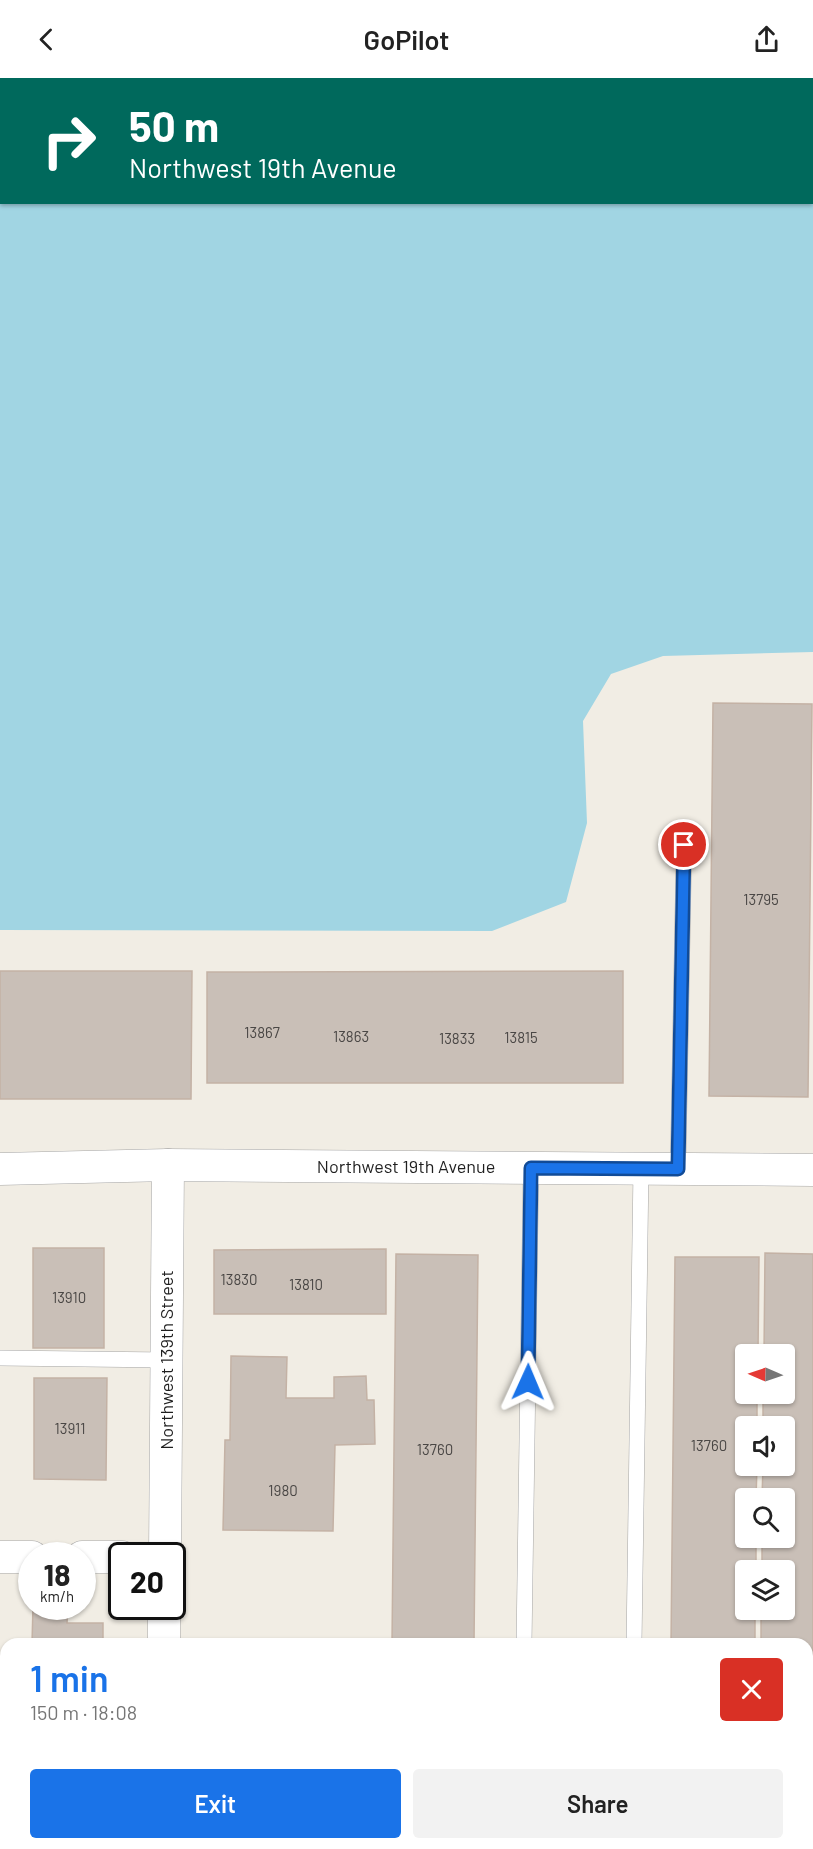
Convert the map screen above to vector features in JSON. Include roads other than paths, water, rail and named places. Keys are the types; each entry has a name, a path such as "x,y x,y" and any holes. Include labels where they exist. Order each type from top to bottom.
{"street":[{"name":"Northwest 19th Avenue","path":"0,1169 168,1165 813,1170"},
{"name":"Northwest 139th Street","path":"165,1542 168,1165"},
{"path":"0,1557 18,1557"},
{"path":"164,1620 164,1638"}],"lane":[{"path":"678,1169 684,845"},
{"path":"524,1638 531,1168"},
{"path":"634,1638 641,1169"},
{"path":"0,1358 167,1360"}],"water":[{"path":"0,204 813,204 813,652 663,656 611,674 583,721 587,823 566,902 492,931 0,930"}]}
